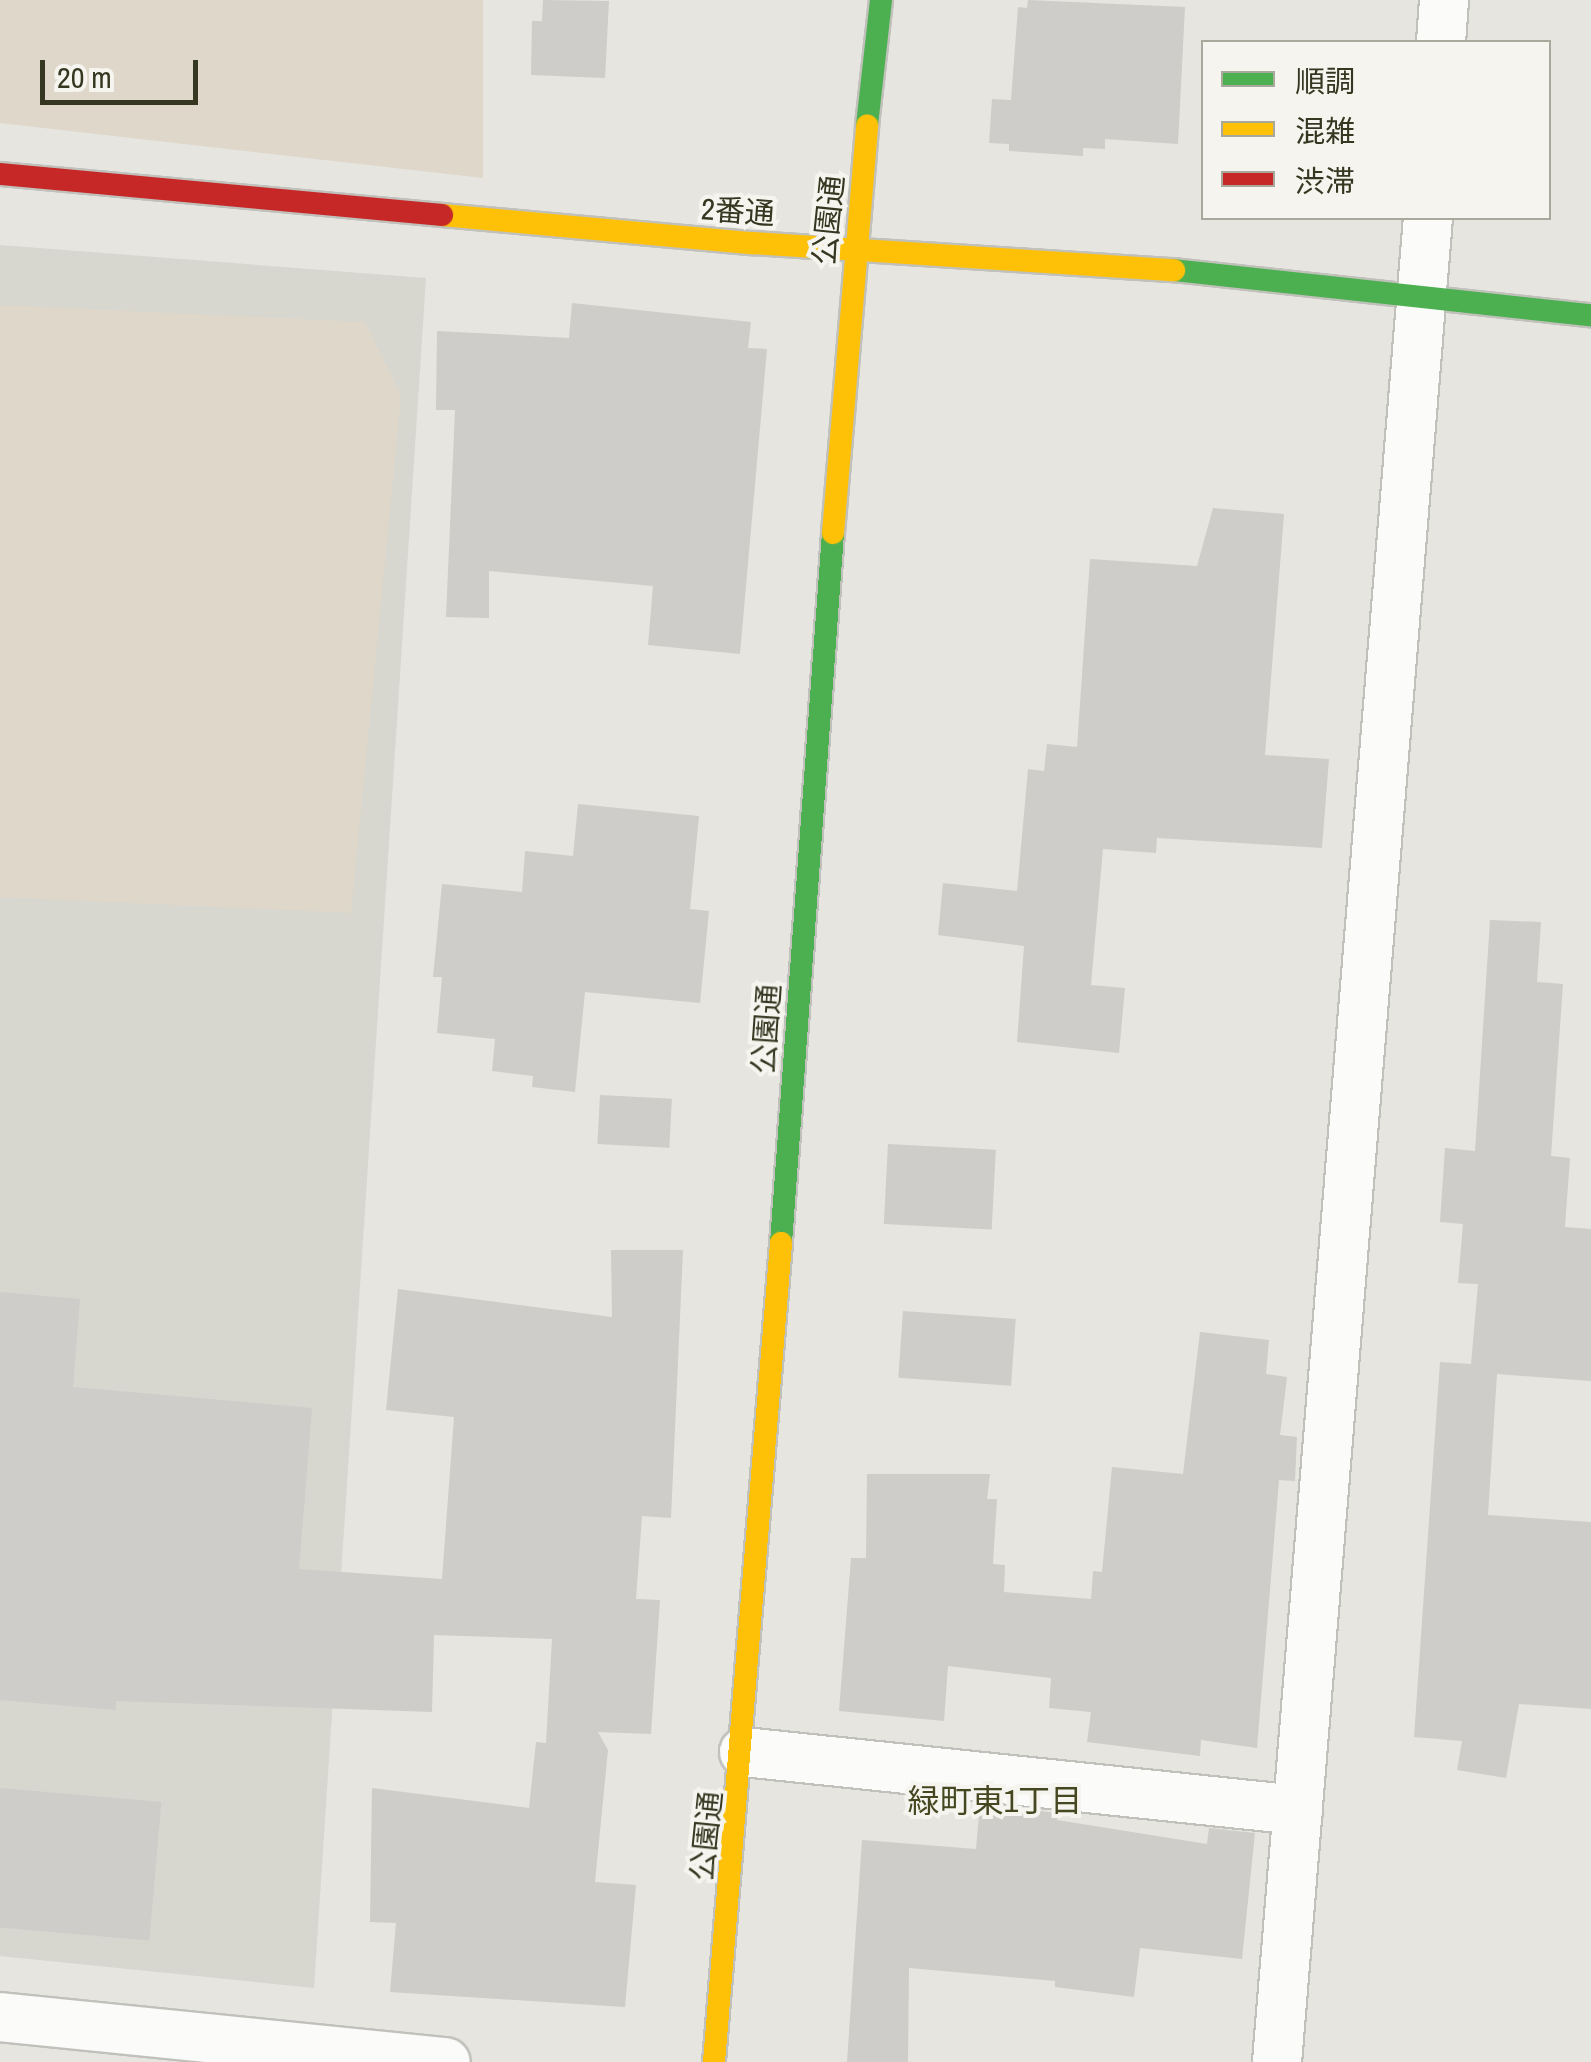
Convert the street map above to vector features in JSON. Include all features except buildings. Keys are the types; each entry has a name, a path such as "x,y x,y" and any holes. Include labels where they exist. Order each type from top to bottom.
{"street":[{"name":"公園通","path":"714,2062 744,1752 854,247 880,0"},
{"path":"1441,40 1444,0"},
{"name":"2番通","path":"0,174 854,247 1224,273 1422,300 1591,315"},
{"path":"1277,2062 1428,220"},
{"path":"744,1752 1298,1810"},
{"path":"0,2016 446,2062"}],"shaded area":[{"path":"0,0 483,0 483,178 0,123"},
{"path":"0,245 426,278 314,1988 0,1956"},
{"path":"0,305 365,322 401,396 351,913 0,897"}],"traffic: fast":[{"path":"867,125 881,0"},
{"path":"1174,270 1591,315"},
{"path":"781,1243 833,533"}],"traffic: slow":[{"path":"833,533 867,125"},
{"path":"442,215 752,243 1174,270"},
{"path":"714,2062 781,1243"}],"traffic: jam":[{"path":"0,174 442,215"}],"district":[{"name":"緑町東1丁目","path":"995,1801"}]}
